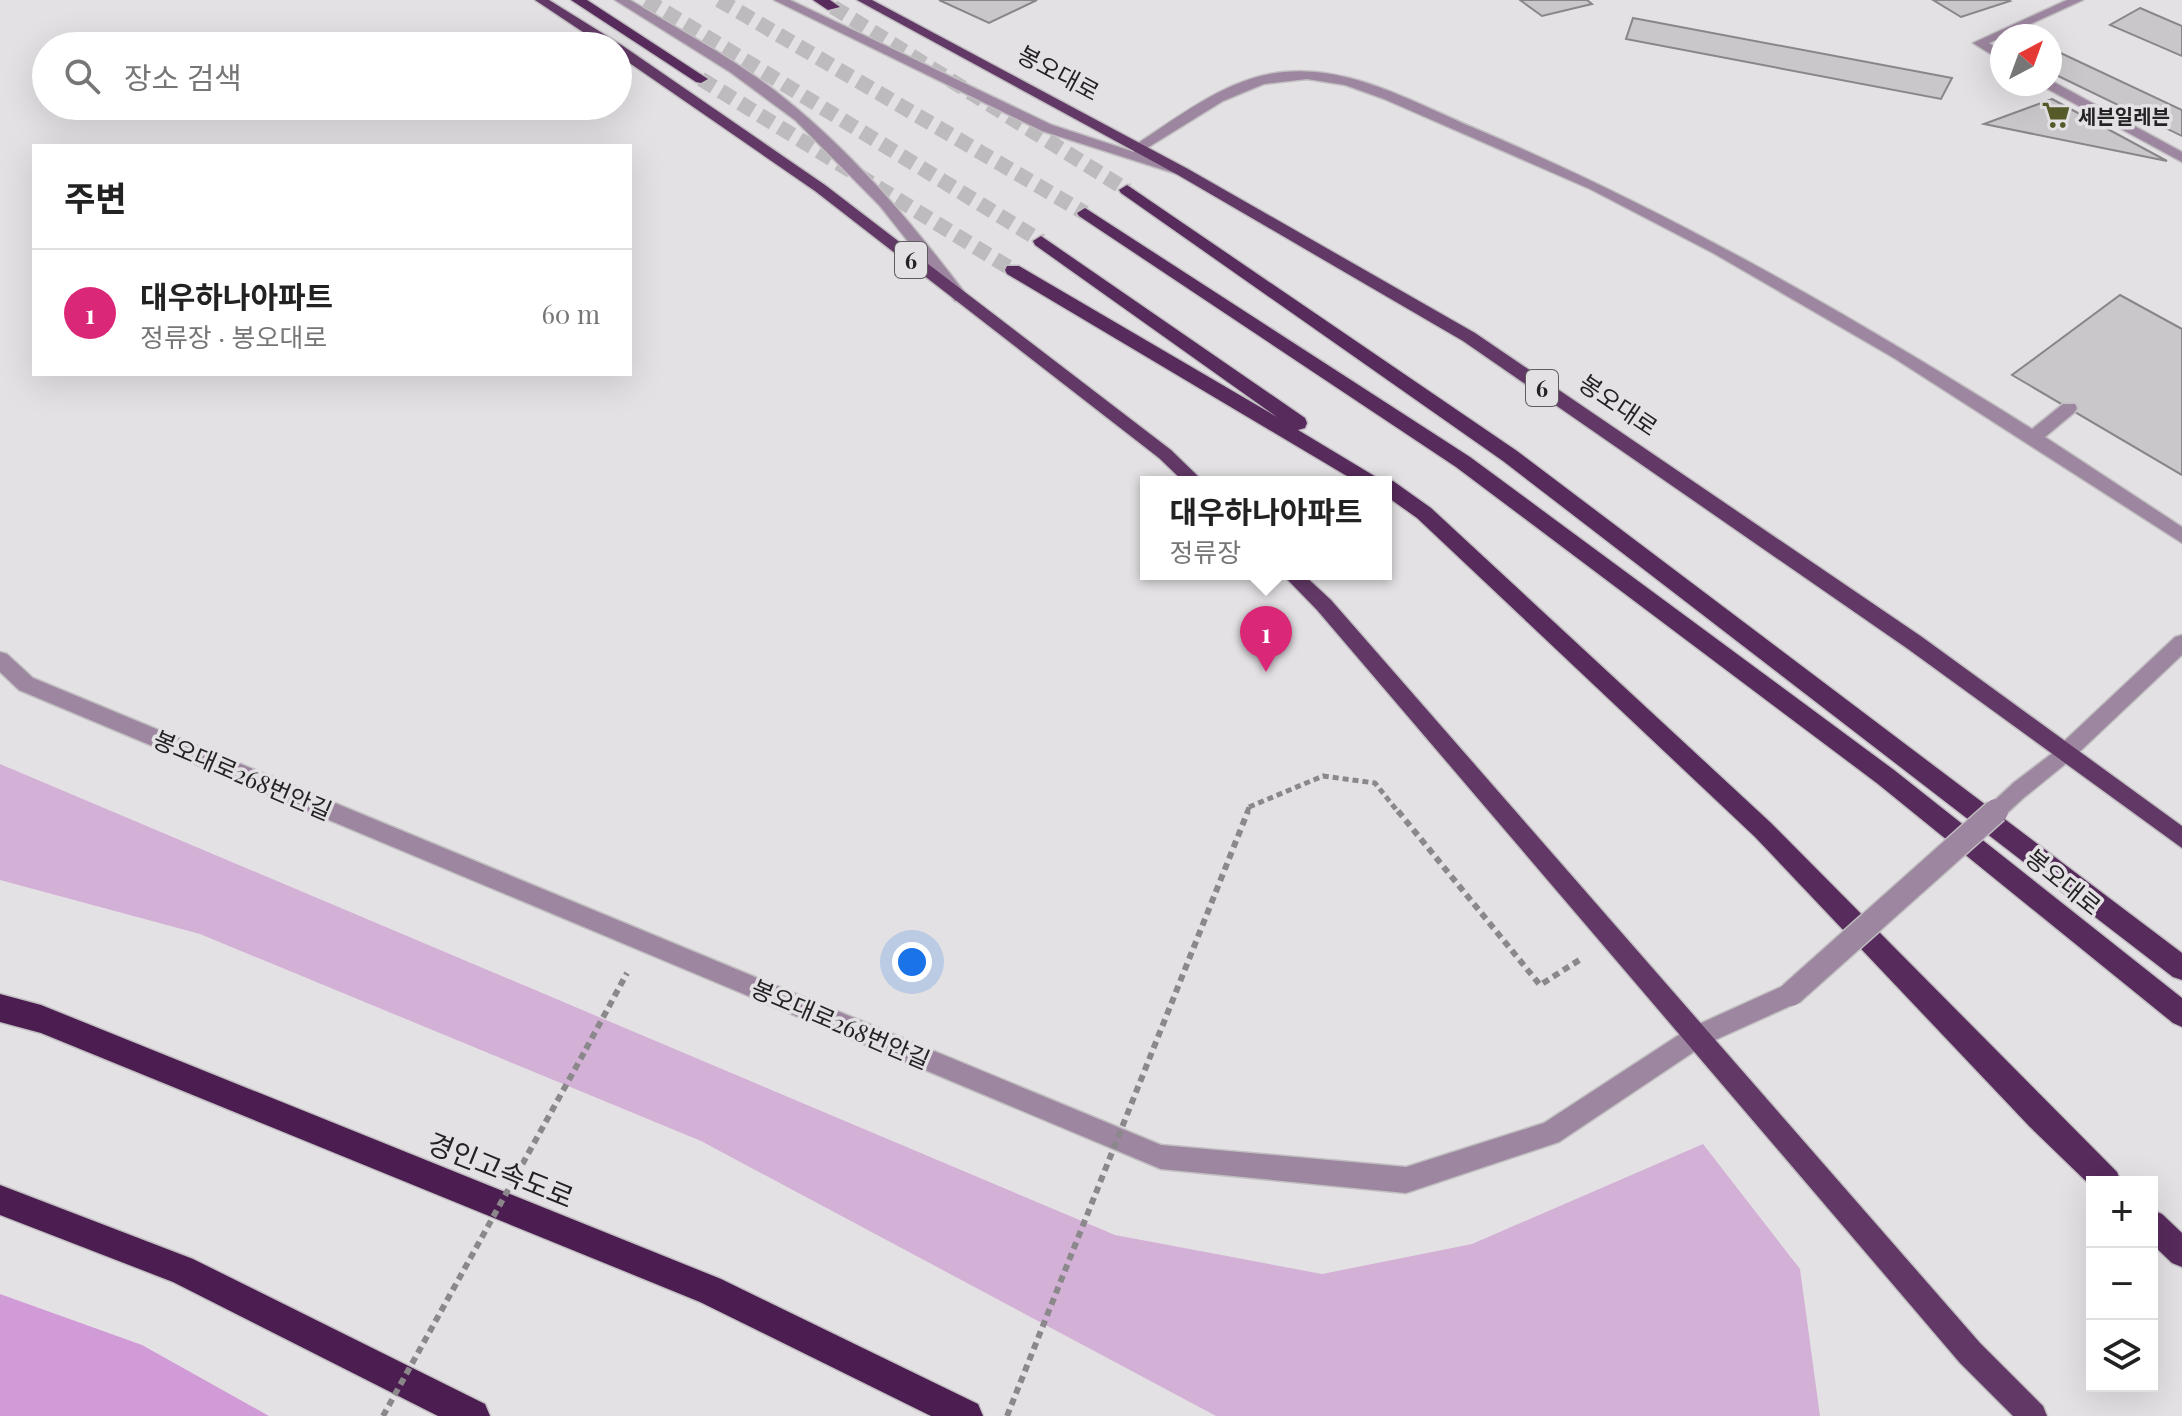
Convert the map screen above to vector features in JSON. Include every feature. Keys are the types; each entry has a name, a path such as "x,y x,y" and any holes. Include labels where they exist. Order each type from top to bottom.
{"highway":[{"path":"578,0 628,32"},
{"path":"632,35 701,79"},
{"path":"1127,190 1510,456 2182,968"},
{"name":"봉오대로","path":"1085,213 1463,462 1886,777 2182,1014"},
{"path":"1041,241 1372,476"},
{"path":"1013,270 1362,476"},
{"path":"1392,492 1424,513 1763,830 2028,1106 2101,1176"},
{"name":"경인고속도로","path":"0,1008 41,1019 710,1290 966,1416"},
{"path":"0,1200 182,1270 473,1416"},
{"path":"2158,1230 2182,1253"}],"main road":[{"path":"541,0 591,32"},
{"name":"봉오대로","path":"863,0 1183,172 1469,337 2067,751 2182,838"},
{"name":"6","path":"632,59 820,188 1165,454 1189,476"},
{"path":"1297,580 1324,605 1970,1353 2033,1416"}],"street":[{"path":"621,0 737,70 821,136 914,234 961,299"},
{"path":"780,0 1047,128 1183,172"},
{"path":"2022,24 2077,0"},
{"path":"1990,38 1979,43 1990,50"},
{"path":"1139,149 1247,83 1272,77 1306,75 1371,91 1510,147 1653,214 1833,311 2033,437 2182,536"},
{"path":"2062,91 2182,158"},
{"path":"2033,437 2069,408"},
{"name":"봉오대로268번안길","path":"0,660 26,684 1161,1157 1406,1180 1550,1133 1696,1037 1791,994 2019,790 2067,751 2182,643"}],"path":[{"path":"1007,1416 1249,807 1323,776 1375,783 1540,985 1612,939"},
{"path":"383,1416 644,941"}],"shaded area":[{"path":"0,764 1115,1235 1322,1274 1472,1244 1703,1144 1800,1269 1820,1416 1216,1416 701,1141 200,934 0,880"},
{"path":"0,1294 142,1345 269,1416 0,1416"}],"building":[{"path":"939,0 1037,0 989,23"},
{"path":"1520,0 1587,0 1592,4 1542,16"},
{"path":"1933,0 2008,0 2010,1 1961,17"},
{"path":"2140,8 2182,26 2182,56 2110,25"},
{"path":"1633,18 1952,78 1941,99 1626,39"},
{"path":"2062,54 2182,110 2182,136 2062,78"},
{"path":"2052,99 2167,161 1984,124"},
{"path":"2120,295 2182,329 2182,475 2012,375"}],"tunnel":[{"path":"646,0 1041,241"},
{"path":"719,0 1085,213"},
{"path":"833,7 1127,190"},
{"path":"701,79 1013,270"}],"place":[{"name":"세븐일레븐","path":"2056,115"},
{"name":"대우하나아파트","path":"1266,672"}]}
